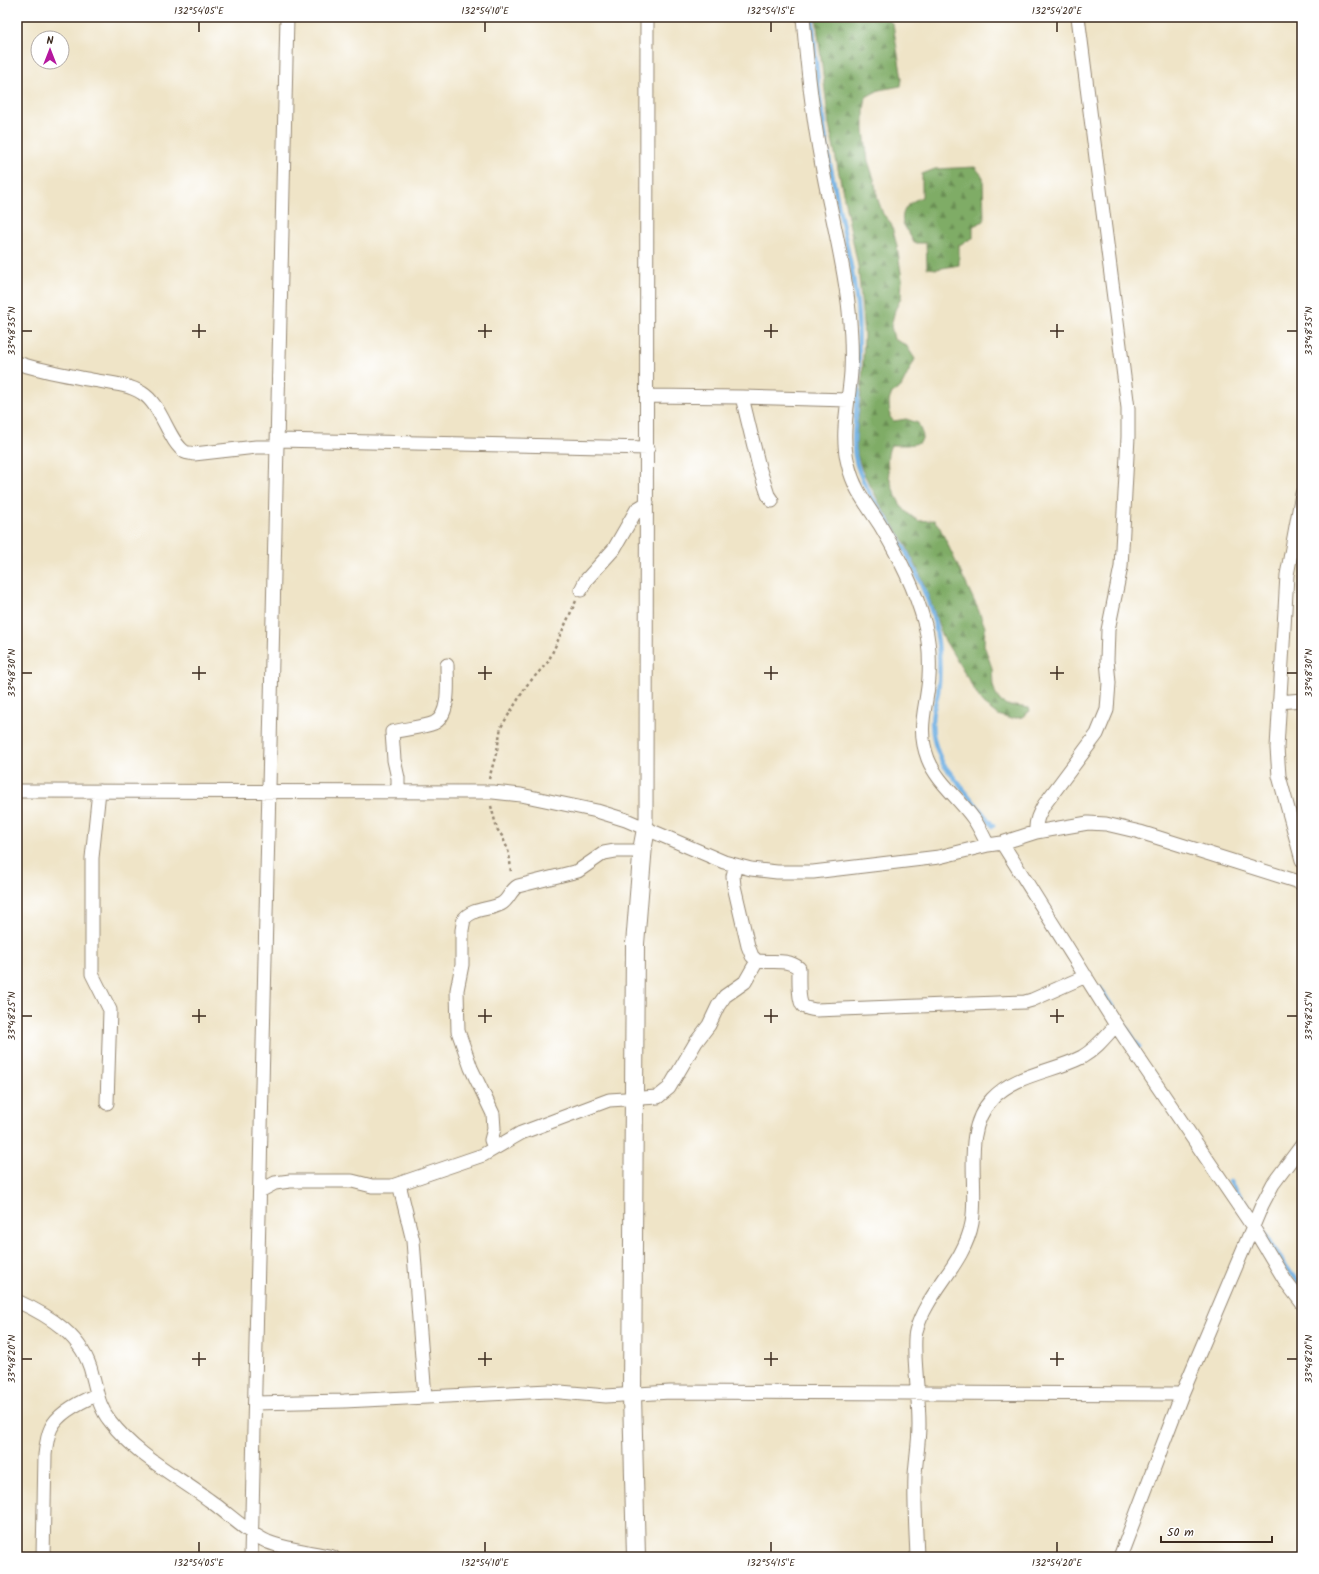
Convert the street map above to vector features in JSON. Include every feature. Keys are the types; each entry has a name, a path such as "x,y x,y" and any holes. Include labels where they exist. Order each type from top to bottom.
{"street":[{"path":"251,1557 256,1403 287,17"},
{"path":"636,1557 632,1395 633,1098 635,944 642,851 646,829 648,448 647,17"},
{"path":"803,17 815,128 846,281 851,344 851,372 845,433 847,462 855,487 863,502 874,516 907,572 924,623 928,641 929,676 922,714 922,732 925,749 935,773 972,817 988,845"},
{"path":"1036,832 1037,817 1044,805 1097,734 1107,710 1109,682 1107,660 1108,630 1122,559 1128,408 1078,17"},
{"path":"17,364 113,384 130,388 142,393 151,401 178,446 186,452 194,454 277,444 648,448"},
{"path":"647,396 848,400"},
{"path":"742,397 759,467 768,495 772,501"},
{"path":"1302,494 1287,575 1279,702 1277,762 1279,776 1302,860"},
{"path":"581,590 586,580 614,549 638,509 647,503"},
{"path":"398,792 398,778 394,760 392,732 435,722 441,718 447,700 447,665"},
{"path":"1279,702 1302,700"},
{"path":"17,791 489,792 521,795 597,811 626,820 724,862 751,869 777,872 813,872 939,857 1002,843 1036,832 1088,823 1106,824 1140,832 1302,884"},
{"path":"99,791 92,858 92,974 110,1010 107,1103"},
{"path":"1002,843 1116,1025 1253,1227 1286,1282 1302,1303"},
{"path":"494,1148 491,1140 494,1129 493,1114 471,1068 458,1031 457,990 462,965 462,930 464,919 472,913 504,902 512,890 518,886 578,872 604,853 615,851 642,851"},
{"path":"736,865 733,876 734,886 748,946 752,956 757,961 786,962 794,964 799,968 800,1001 803,1006 816,1010 1025,1002 1086,976"},
{"path":"260,1191 275,1183 290,1181 352,1181 383,1186 399,1184 483,1155 521,1133 609,1100 658,1097 669,1088 696,1042 709,1025 718,1006 725,996 745,982 757,961"},
{"path":"917,1557 915,1493 919,1427 915,1333 928,1302 962,1254 972,1224 974,1145 976,1127 980,1114 991,1100 1011,1083 1083,1056 1096,1047 1116,1025"},
{"path":"1120,1557 1182,1394 1253,1227 1272,1184 1302,1145"},
{"path":"399,1184 413,1241 425,1397"},
{"path":"17,1301 45,1314 80,1345 89,1361 96,1395 101,1407 110,1421 134,1446 160,1466 210,1500 251,1534 270,1542 333,1557"},
{"path":"256,1403 344,1401 549,1392 606,1396 670,1392 1182,1394"},
{"path":"43,1557 45,1455 51,1427 57,1419 82,1401 96,1395"}],"path":[{"path":"512,890 508,850 494,820 489,792 489,778 497,750 501,727 527,685 548,662 581,590"}],"green space":[{"path":"816,17 884,17 893,24 902,79 901,86 879,90 866,97 864,110 864,131 868,161 874,179 878,200 883,214 891,223 897,246 902,279 901,298 895,310 891,326 894,339 906,345 915,359 901,387 892,393 889,401 890,417 894,421 906,419 918,423 923,436 920,443 891,445 888,452 888,468 895,494 906,512 919,521 934,520 939,526 985,627 984,645 992,668 993,685 996,695 1001,702 1007,705 1029,708 1030,711 1022,717 1011,719 998,715 983,704 941,634 935,613 920,574 904,541 880,504 862,470 857,454 856,438 862,384 864,335 858,266 829,125"},
{"path":"975,167 983,177 984,221 973,226 973,238 959,245 959,265 937,269 927,268 926,243 914,243 903,223 903,214 907,206 922,197 922,174 935,169"}],"waterway":[{"path":"812,17 818,78 829,159 857,304 859,353 854,435 855,456 867,489 909,558 923,588 933,616 938,644 939,683 933,710 932,725 938,752 943,764 993,826"},
{"path":"1100,988 1139,1047"},
{"path":"1230,1182 1248,1206"},
{"path":"1260,1224 1272,1246 1302,1289"}]}
